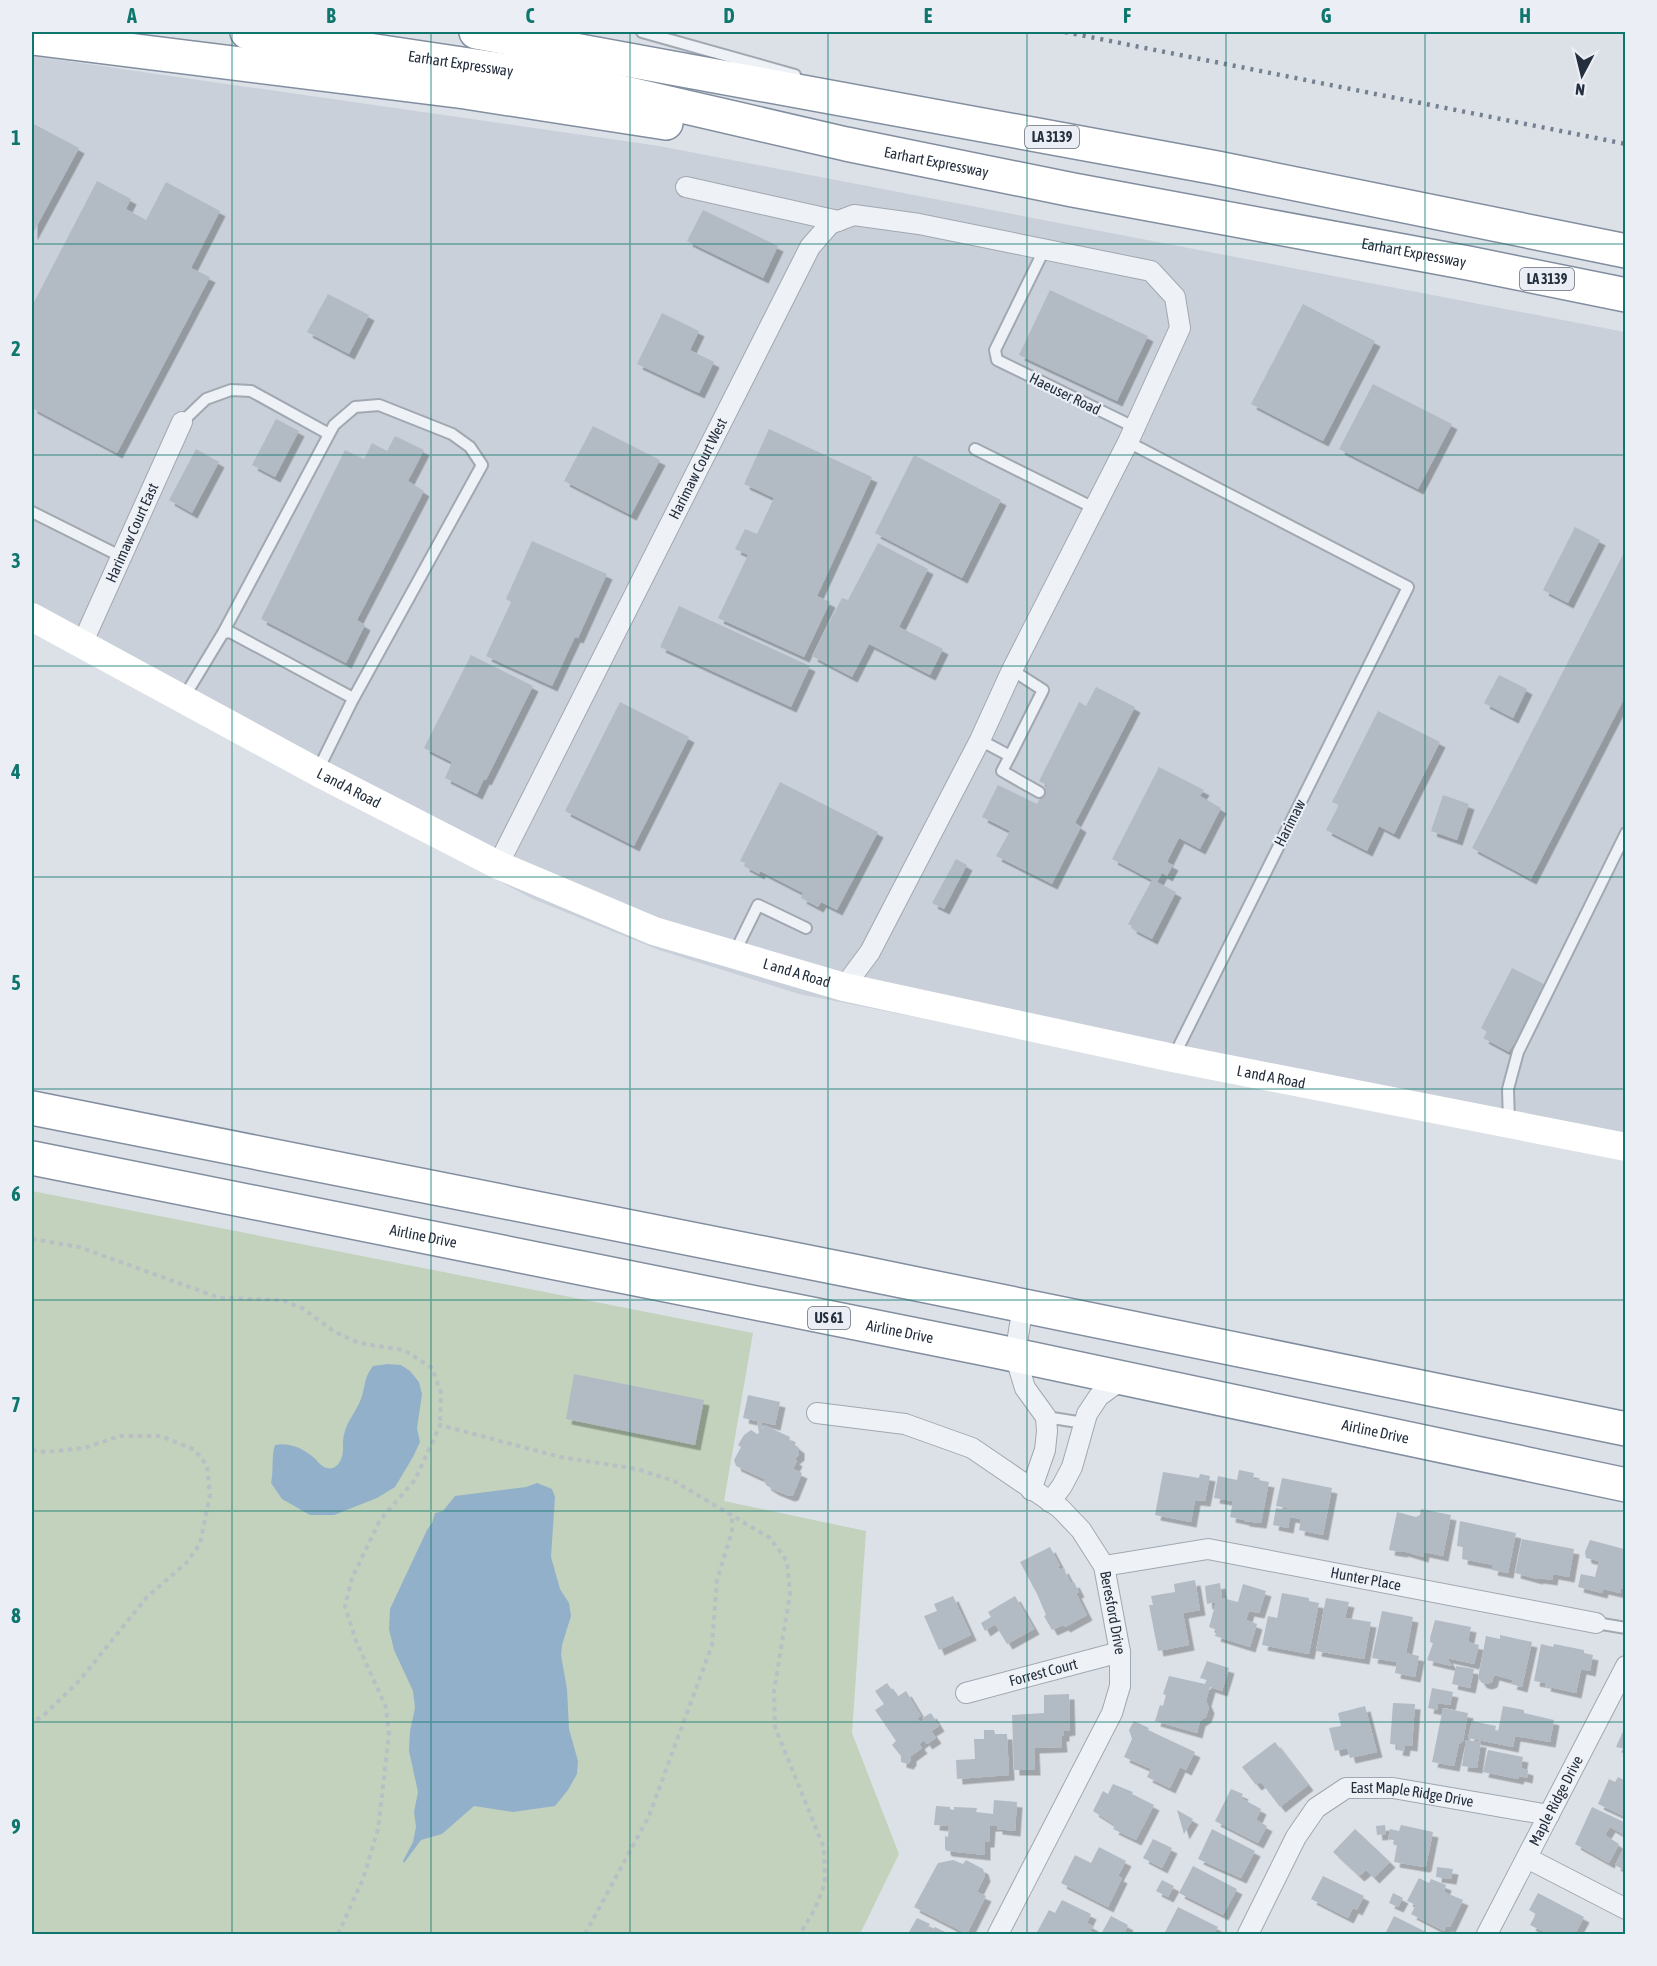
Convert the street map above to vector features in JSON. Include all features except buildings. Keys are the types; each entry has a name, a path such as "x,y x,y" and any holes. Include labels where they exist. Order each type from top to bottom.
{"highway":[{"name":"Earhart Expressway","path":"247,32 569,80 846,144 1084,192 1468,263 1626,295"},
{"name":"LA 3139","path":"476,32 1217,168 1626,251"},
{"path":"32,38 465,93 674,124 846,144"},
{"path":"1217,168 1626,228"},
{"path":"1468,263 1626,315"},
{"path":"32,1108 1626,1429"},
{"name":"Airline Drive","path":"32,1158 1015,1355 1626,1485"},
{"path":"285,1209 291,1159"},
{"path":"688,1290 696,1240"}],"street":[{"path":"686,187 838,221 854,215 919,224 1151,271 1175,297 1180,328 1131,434 1012,670 980,740 870,952 844,987"},
{"name":"Harimaw Court West","path":"498,865 810,247 830,224 838,221"},
{"name":"Harimaw Court East","path":"82,644 182,422"},
{"name":"L and A Road","path":"32,617 317,773 498,865 654,931 844,987 1173,1058 1626,1147"},
{"path":"1023,1306 1015,1355 1025,1388 1046,1417 1047,1431 1045,1450 1031,1490"},
{"path":"1050,1502 1072,1467 1087,1414 1099,1396 1124,1378"},
{"name":"Beresford Drive","path":"817,1413 905,1424 972,1448 1060,1509 1081,1530 1104,1566 1120,1652 1120,1686 1112,1713 998,1935"},
{"name":"Hunter Place","path":"1104,1566 1208,1549 1596,1623"},
{"name":"Forrest Court","path":"966,1693 1120,1652"},
{"name":"Maple Ridge Drive","path":"1487,1935 1626,1666"},
{"name":"East Maple Ridge Drive","path":"1248,1935 1296,1837 1316,1808 1346,1788 1393,1788 1549,1815"},
{"path":"1527,1858 1626,1909"}],"lane":[{"path":"642,32 809,79"},
{"path":"831,86 942,117"},
{"name":"Haeuser Road","path":"1044,249 995,350 996,360 1408,587"},
{"path":"182,422 206,399 231,390 251,391 329,434"},
{"path":"183,699 226,632 334,425 355,407 379,405 452,434 470,447 482,465 351,699 317,773"},
{"path":"975,449 1094,508"},
{"path":"32,512 122,557"},
{"name":"Harimaw","path":"1173,1058 1408,587"},
{"path":"226,632 351,699"},
{"path":"1012,670 1043,690 1002,771 1039,792"},
{"path":"980,740 1010,756"},
{"path":"1509,1123 1508,1089 1518,1052 1626,833"},
{"path":"734,954 758,905 806,928"},
{"path":"1046,1417 1084,1423"},
{"name":"Hunter Place","path":"1596,1623 1626,1628"}],"path":[{"path":"32,1239 79,1247 220,1298 282,1300 303,1308 335,1332 359,1343 404,1350 432,1368 441,1393 440,1425 415,1480 380,1520 352,1578 345,1606 356,1641 386,1707 389,1735 378,1829 363,1879 338,1935"},
{"path":"440,1425 560,1457 637,1469 674,1481 770,1538 787,1561 790,1594 774,1691 775,1727 824,1848 825,1883 815,1909 800,1935"},
{"path":"32,1450 46,1452 84,1448 120,1436 161,1436 195,1450 207,1466 210,1495 200,1544 186,1563 147,1597 80,1680 43,1716 32,1722"},
{"path":"585,1935 649,1816 712,1645 717,1580 732,1531 732,1515"}],"shaded area":[{"path":"32,56 659,146 1625,332 1625,1157 799,994 659,950 533,899 32,631"}],"green space":[{"path":"32,1191 753,1333 724,1501 866,1531 852,1733 899,1854 860,1934 32,1934"}],"water":[{"path":"401,1365 410,1371 419,1382 422,1394 417,1428 420,1442 395,1487 377,1498 334,1515 310,1515 282,1499 271,1483 275,1445 295,1446 324,1467 336,1467 342,1457 347,1426 362,1396 368,1374 373,1366"},
{"path":"537,1483 552,1489 555,1497 551,1557 560,1589 569,1603 571,1616 561,1655 567,1689 569,1729 578,1761 577,1774 555,1806 513,1812 474,1806 442,1834 421,1840 404,1863 413,1842 416,1827 414,1812 418,1792 409,1751 415,1708 413,1691 394,1650 389,1629 390,1609 435,1513 443,1511 455,1496 526,1487"}],"railway":[{"path":"1065,32 1626,144"}]}
